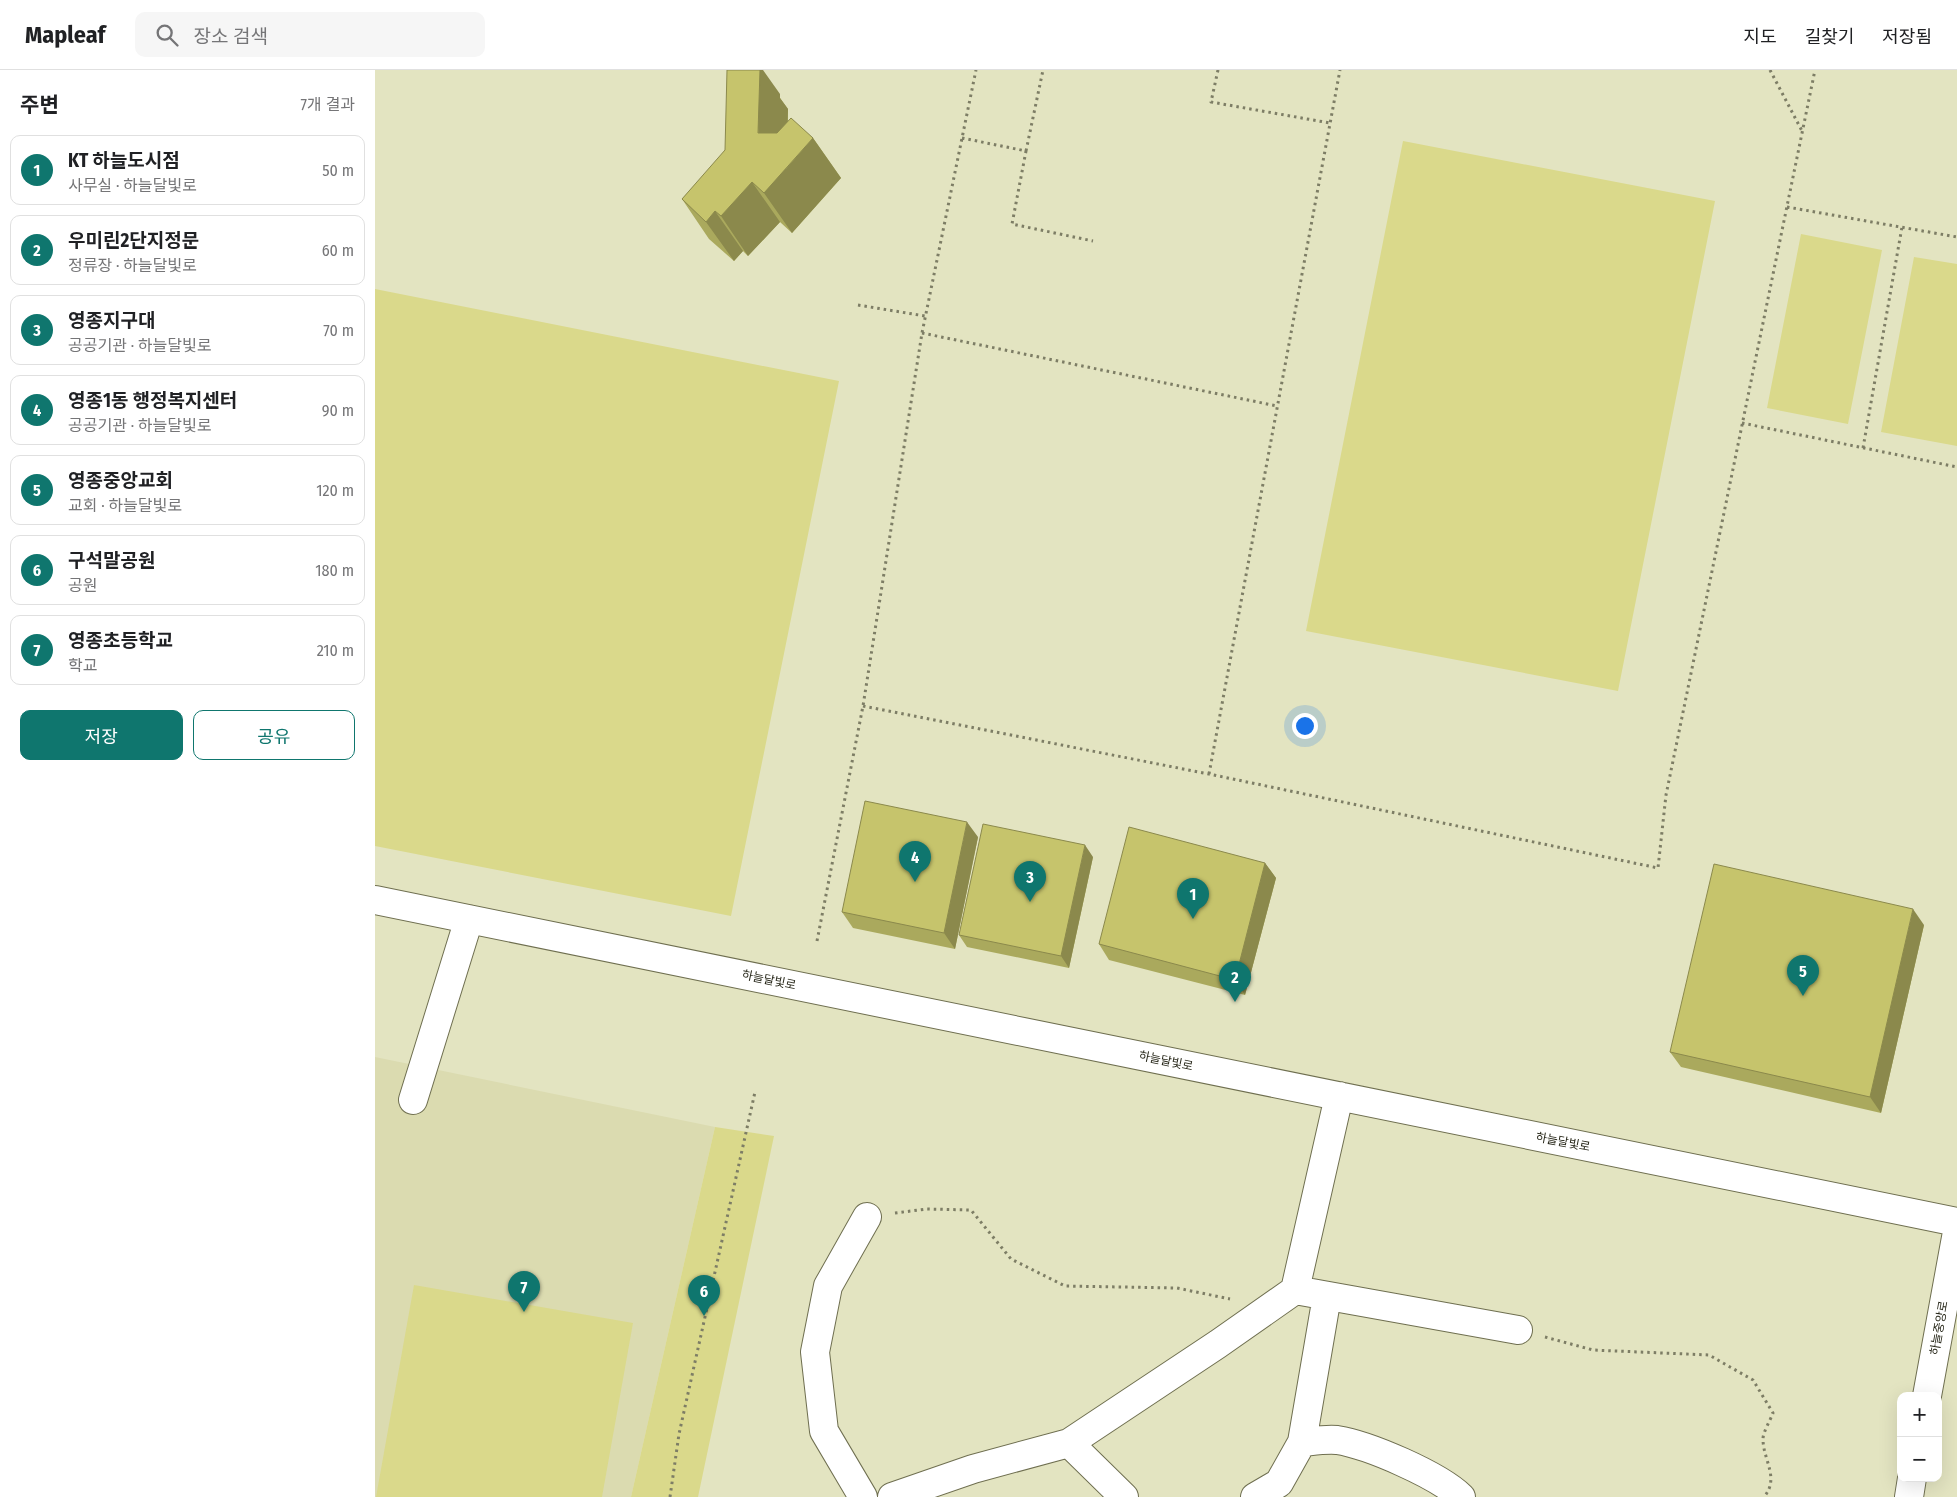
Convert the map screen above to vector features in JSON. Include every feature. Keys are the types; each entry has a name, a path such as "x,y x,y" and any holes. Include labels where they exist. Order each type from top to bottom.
{"street":[{"name":"하늘달빛로","path":"375,900 1957,1222"},
{"path":"413,1100 469,919"},
{"path":"892,1497 973,1469 1069,1443 1218,1344 1295,1290 1339,1096"},
{"path":"863,1497 825,1432 815,1352 828,1286 867,1217"},
{"name":"하늘중앙로","path":"1928,1392 1957,1232"},
{"path":"1295,1290 1518,1330"},
{"path":"1255,1497 1279,1483 1302,1442 1327,1296"},
{"path":"1302,1442 1337,1440 1399,1460 1453,1489 1461,1497"},
{"path":"1069,1443 1124,1497"},
{"path":"1909,1497 1911,1482"}],"path":[{"path":"817,941 863,706 925,316 976,70"},
{"path":"1043,70 1012,224 1093,241"},
{"path":"1218,70 1211,102 1330,123"},
{"path":"1209,774 1340,70"},
{"path":"1770,70 1802,131"},
{"path":"863,706 1209,774 1658,868 1666,796 1815,70"},
{"path":"962,138 1026,151"},
{"path":"1787,207 1957,237"},
{"path":"1863,448 1902,227"},
{"path":"858,304 925,316"},
{"path":"922,333 1277,406"},
{"path":"1742,423 1957,467"},
{"path":"670,1497 679,1434 755,1092"},
{"path":"867,1217 927,1209 971,1210 1011,1259 1065,1286 1177,1288 1226,1300 1236,1298"},
{"path":"1518,1330 1593,1350 1709,1355 1753,1380 1773,1413 1763,1439 1771,1470 1770,1491 1764,1497"}],"shaded area":[{"path":"1403,141 1715,201 1618,691 1306,631"},
{"path":"1801,234 1882,250 1848,424 1767,408"},
{"path":"1914,257 1957,264 1957,446 1881,432"},
{"path":"375,289 839,381 731,916 375,846"},
{"path":"375,1057 715,1127 631,1497 375,1497"},
{"path":"715,1127 774,1136 698,1497 631,1497"},
{"path":"414,1285 633,1323 602,1497 376,1497"}],"building":[{"path":"727,70 760,70 758,133 777,133 791,118 813,138 764,193 752,182 721,216 715,211 706,222 682,199 725,150"},
{"path":"865,801 967,822 944,933 842,912"},
{"path":"983,824 1085,845 1061,956 959,935"},
{"path":"1129,827 1265,863 1235,980 1099,944"},
{"path":"1714,864 1913,909 1870,1097 1670,1052"}],"place":[{"name":"영종1동 행정복지센터","path":"915,882"},
{"name":"영종지구대","path":"1030,902"},
{"name":"KT 하늘도시점","path":"1193,919"},
{"name":"영종중앙교회","path":"1803,996"},
{"name":"우미린2단지정문","path":"1235,1002"},
{"name":"영종초등학교","path":"524,1312"},
{"name":"구석말공원","path":"704,1316"}]}
